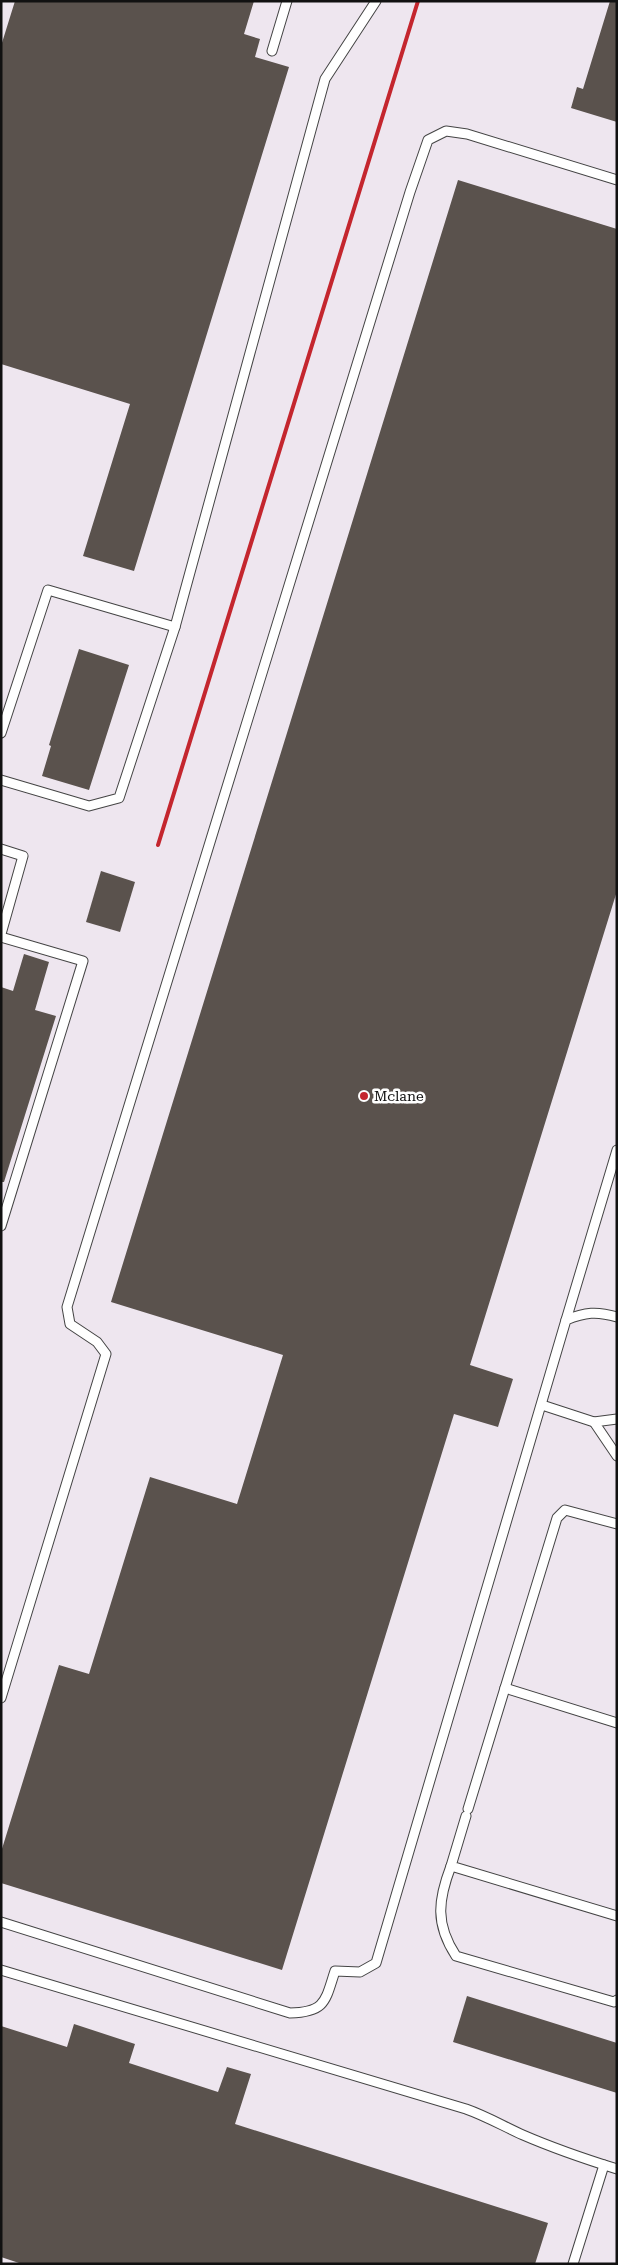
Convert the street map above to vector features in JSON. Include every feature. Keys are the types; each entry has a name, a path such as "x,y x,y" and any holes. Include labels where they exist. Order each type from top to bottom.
{"lane":[{"path":"272,51 287,1"},
{"path":"1,780 89,806 120,798 175,627 325,79 376,1"},
{"path":"1,1698 106,1354 97,1342 70,1324 67,1307 299,549 407,201 428,140 446,131 467,134 617,180"},
{"path":"1,733 48,590 175,627"},
{"path":"1,849 23,856 1,935 83,961 1,1226"},
{"path":"1,1922 290,2013 310,2012 325,2001 335,1971 360,1972 376,1963 617,1150"},
{"path":"566,1320 583,1313 601,1312 617,1317"},
{"path":"542,1405 594,1422 617,1419"},
{"path":"594,1422 617,1456"},
{"path":"617,1524 565,1510 557,1518 443,1887 440,1918 446,1941 456,1956 614,2002 617,2000"},
{"path":"505,1688 617,1723"},
{"path":"451,1866 617,1916"},
{"path":"1,1970 466,2110 493,2119 530,2138 591,2162 617,2169"},
{"path":"573,2264 604,2165"}],"shaded area":[{"path":"1,1 617,1 617,2264 1,2264"}],"building":[{"path":"15,1 254,1 244,34 260,39 255,57 289,67 134,571 83,556 130,404 1,364 1,46"},
{"path":"610,1 617,1 617,122 571,108 577,87 583,89"},
{"name":"Mclane","path":"458,180 617,229 617,891 470,1365 513,1379 498,1427 454,1414 282,1970 1,1883 1,1852 59,1665 89,1674 150,1477 237,1504 283,1355 111,1302"},
{"path":"79,649 129,665 89,790 42,776 51,746 49,745"},
{"path":"101,871 135,882 120,932 86,922"},
{"path":"24,954 49,962 35,1010 56,1016 4,1182 1,1182 1,987 13,991"},
{"path":"467,1996 617,2043 617,2093 453,2042"},
{"path":"74,2024 135,2044 129,2063 218,2092 227,2067 251,2074 235,2124 548,2223 535,2264 22,2264 1,2257 1,2026 67,2047"}],"railway":[{"path":"158,845 418,1"}],"place":[{"name":"Mclane","path":"364,1096"}]}
